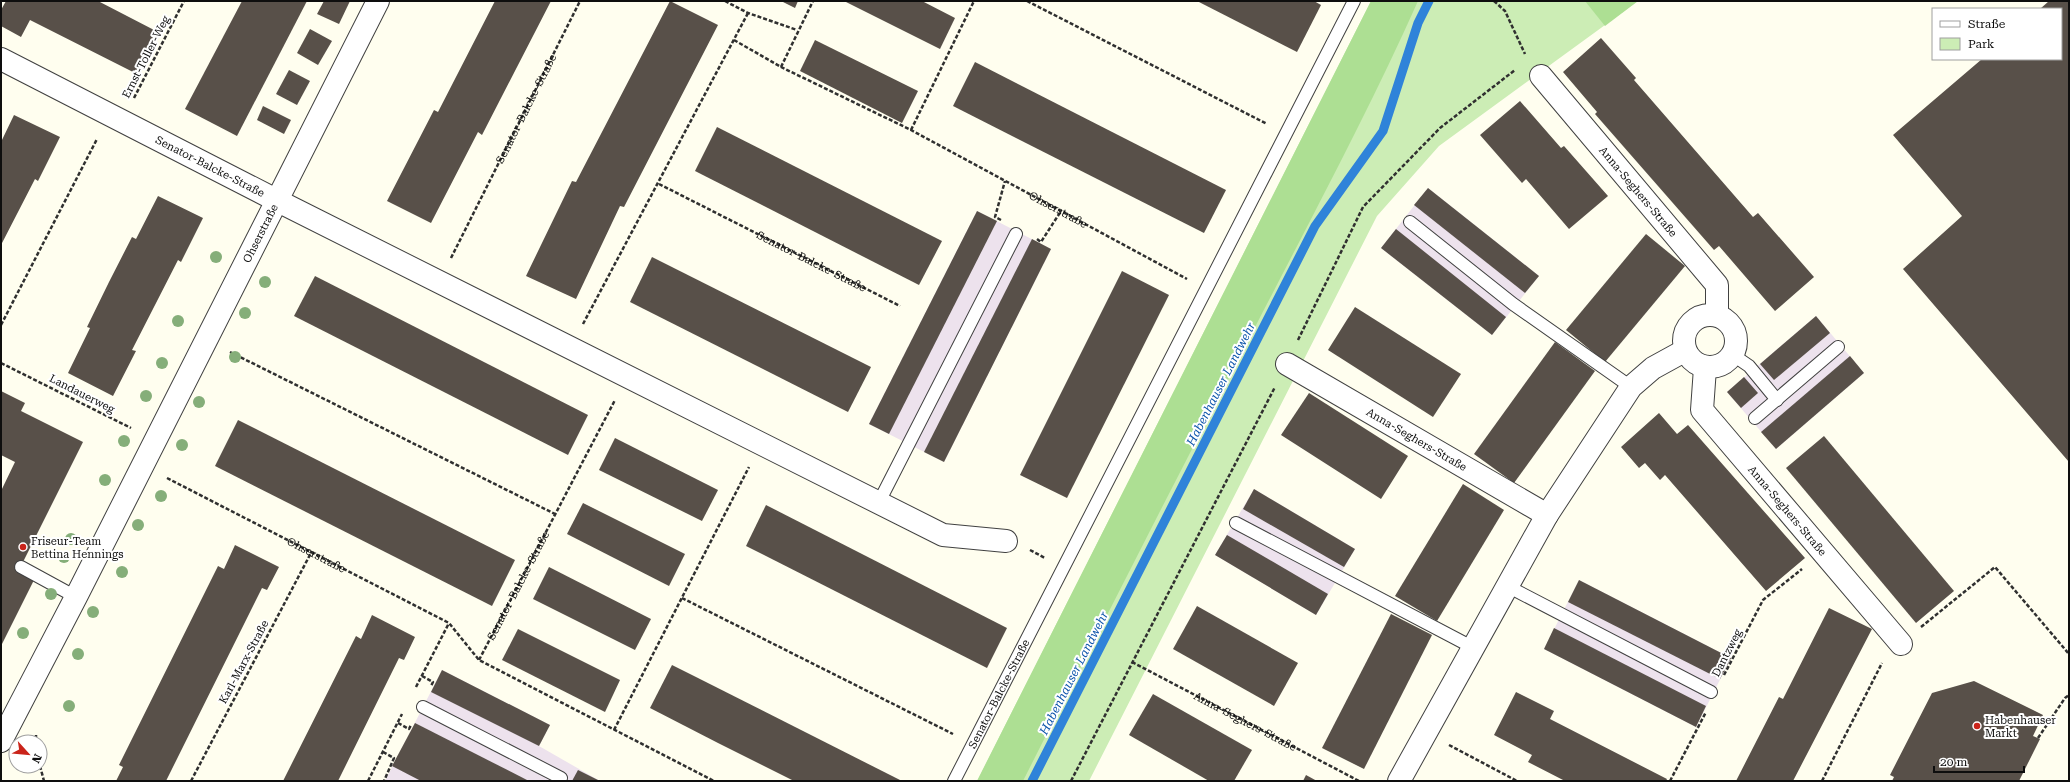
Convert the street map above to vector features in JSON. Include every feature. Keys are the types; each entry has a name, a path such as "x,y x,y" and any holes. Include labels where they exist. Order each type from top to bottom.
{"street":[{"name":"Ohserstraße","path":"1,741 76,597 378,1"},
{"name":"Senator-Balcke-Straße","path":"1,59 276,200 943,535 1006,541"},
{"name":"Anna-Seghers-Straße","path":"1534,68 1717,286 1717,315"},
{"path":"1702,315 1717,315 1727,321 1735,331 1736,343 1733,355 1721,366 1706,368 1692,362 1684,351 1683,336 1689,323 1702,315"},
{"path":"1399,781 1472,647 1547,515 1632,387 1653,368 1684,351"},
{"name":"Anna-Seghers-Straße","path":"1287,364 1547,515"},
{"name":"Anna-Seghers-Straße","path":"1706,368 1702,410 1900,644"}],"lane":[{"path":"1205,289 1354,1"},
{"path":"1410,222 1513,304 1632,387"},
{"path":"879,502 1016,234"},
{"name":"Senator-Balcke-Straße","path":"954,781 1205,289"},
{"path":"1755,418 1838,347"},
{"path":"1733,355 1749,366 1777,400"},
{"path":"1236,523 1472,647"},
{"path":"21,567 76,597"},
{"path":"1507,586 1711,692"},
{"path":"423,707 561,778 559,781"}],"path":[{"name":"Ernst-Toller-Weg","path":"117,118 184,1"},
{"name":"Senator-Balcke-Straße","path":"440,282 580,1"},
{"path":"725,1 748,13 798,30"},
{"path":"781,67 813,1"},
{"path":"911,130 974,1"},
{"path":"1027,1 1285,133"},
{"path":"1071,781 1287,364 1363,207 1440,128 1534,68 1505,11 1494,1"},
{"path":"571,348 748,13"},
{"name":"Ohserstraße","path":"734,40 781,67 911,130 1205,289"},
{"path":"1,325 117,118"},
{"name":"Senator-Balcke-Straße","path":"659,184 900,306"},
{"path":"206,340 555,514"},
{"name":"Landauerweg","path":"1,362 155,440"},
{"name":"Senator-Balcke-Straße","path":"479,660 627,376"},
{"path":"614,730 761,443"},
{"name":"Ohserstraße","path":"142,466 312,551 449,623 479,660"},
{"path":"1006,541 1064,566"},
{"name":"Karl-Marx-Straße","path":"191,781 312,551"},
{"name":"Dantzweg","path":"1724,676 1763,600 1822,552"},
{"path":"1822,781 1882,663 1900,644 1995,567 2069,654"},
{"path":"682,598 973,744"},
{"path":"479,660 714,781"},
{"name":"Anna-Seghers-Straße","path":"1132,662 1359,781"},
{"path":"2038,738 2065,698 2069,695"},
{"path":"1670,781 1706,711"},
{"path":"1425,732 1517,781"},
{"path":"383,752 394,758 384,781"}],"shaded area":[{"path":"1428,188 1539,276 1492,335 1381,248"},
{"path":"977,211 1051,249 944,462 869,424"},
{"path":"1816,316 1864,373 1776,449 1727,392"},
{"path":"1254,489 1355,549 1316,615 1215,555"},
{"path":"1579,580 1731,658 1696,727 1544,649"},
{"path":"442,670 550,725 539,746 600,781 385,781"}],"green space":[{"path":"1371,1 1638,1 1439,146 1377,216 1089,781 977,781"},
{"path":"1371,1 1418,1 1399,44 1337,169 1023,781 977,781"},
{"path":"1585,1 1638,1 1605,26"}],"building":[{"path":"6,1 98,1 156,31 135,73 30,20 21,37 1,26 1,10"},
{"path":"242,1 307,1 237,136 185,109"},
{"path":"324,1 350,1 339,24 317,14"},
{"path":"495,1 551,1 482,135 478,132 431,223 387,201 434,110 438,112"},
{"path":"670,1 718,25 624,207 620,206 576,299 526,276 572,181 576,182"},
{"path":"781,1 798,1 795,8"},
{"path":"844,1 922,1 955,18 940,49"},
{"path":"1197,1 1314,1 1321,5 1297,52"},
{"path":"2049,1 2069,1 2069,462 1903,269 1962,216 1893,135 1981,60 2062,60 2062,8 2041,8"},
{"path":"310,29 332,41 318,65 297,53"},
{"path":"1601,38 1636,78 1634,80 1753,217 1758,213 1814,277 1775,311 1719,246 1714,250 1595,114 1597,112 1563,72"},
{"path":"815,40 918,91 902,123 800,71"},
{"path":"975,62 1226,190 1204,233 953,106"},
{"path":"289,70 310,81 297,105 276,94"},
{"path":"1520,101 1561,148 1564,146 1608,196 1569,229 1526,179 1522,183 1480,135"},
{"path":"263,106 291,120 284,134 257,120"},
{"path":"14,115 60,137 38,181 35,179 1,245 1,142"},
{"path":"717,127 942,241 919,285 695,171"},
{"path":"1428,188 1539,276 1525,293 1414,205"},
{"path":"158,196 203,218 181,262 178,260 132,350 136,351 113,396 68,373 90,328 87,327 109,282 132,237 136,239"},
{"path":"977,211 997,221 889,434 869,424"},
{"path":"1396,229 1506,317 1492,335 1381,248"},
{"path":"1646,234 1685,266 1605,362 1566,330"},
{"path":"1032,239 1051,249 944,462 924,452"},
{"path":"652,257 871,367 848,412 630,302"},
{"path":"1122,271 1169,295 1067,498 1020,475"},
{"path":"315,276 588,415 568,455 294,316"},
{"path":"1355,307 1461,374 1433,417 1328,350"},
{"path":"1816,316 1830,333 1774,380 1760,364"},
{"path":"1555,342 1595,371 1514,483 1474,454"},
{"path":"1850,356 1864,373 1776,449 1761,432"},
{"path":"1744,377 1758,393 1741,408 1727,392"},
{"path":"1,391 25,403 21,411 83,442 18,572 34,580 1,646 1,491 15,462 1,455"},
{"path":"1309,393 1408,456 1381,499 1281,435"},
{"path":"1659,413 1677,434 1688,425 1805,558 1766,591 1665,475 1660,480 1645,463 1639,468 1621,447"},
{"path":"238,420 515,560 492,606 215,466"},
{"path":"1824,436 1954,591 1916,623 1786,468"},
{"path":"615,438 718,490 702,521 599,470"},
{"path":"1463,484 1504,510 1437,621 1395,596"},
{"path":"1254,489 1355,549 1344,567 1243,509"},
{"path":"583,503 685,554 669,586 567,534"},
{"path":"766,505 1007,628 987,668 746,546"},
{"path":"1227,535 1328,594 1316,615 1215,555"},
{"path":"235,545 279,567 267,590 262,588 166,781 116,781 123,767 119,765 218,566 224,569"},
{"path":"549,567 651,619 635,650 533,599"},
{"path":"1579,580 1731,658 1720,679 1568,602"},
{"path":"1197,606 1298,663 1274,706 1173,649"},
{"path":"1829,608 1872,629 1793,781 1736,781 1779,697 1783,699"},
{"path":"1391,614 1432,635 1364,769 1322,748"},
{"path":"372,615 415,637 404,660 399,658 338,781 283,781 356,636 361,639"},
{"path":"1554,628 1706,706 1696,727 1544,649"},
{"path":"518,629 620,680 605,712 502,660"},
{"path":"672,665 902,781 794,781 718,743 650,708"},
{"path":"442,670 550,725 539,746 431,692"},
{"name":"Habenhauser Markt","path":"1974,681 2043,715 2033,736 2040,739 2019,781 1892,781 1894,777 1890,775 1932,693"},
{"path":"1516,692 1554,711 1550,719 1667,779 1666,781 1565,781 1528,762 1532,755 1494,735"},
{"path":"1153,694 1252,750 1234,781 1209,781 1129,735"},
{"path":"415,723 529,781 421,781 392,766"},
{"path":"578,770 600,781 572,781"},
{"path":"1306,775 1317,781 1303,781"}],"waterway":[{"name":"Habenhauser Landwehr","path":"1032,781 1315,226 1383,131 1418,23 1429,1"}],"place":[{"name":"Friseur-Team Bettina Hennings","path":"23,547"},
{"name":"Habenhauser Markt","path":"1977,726"}]}
